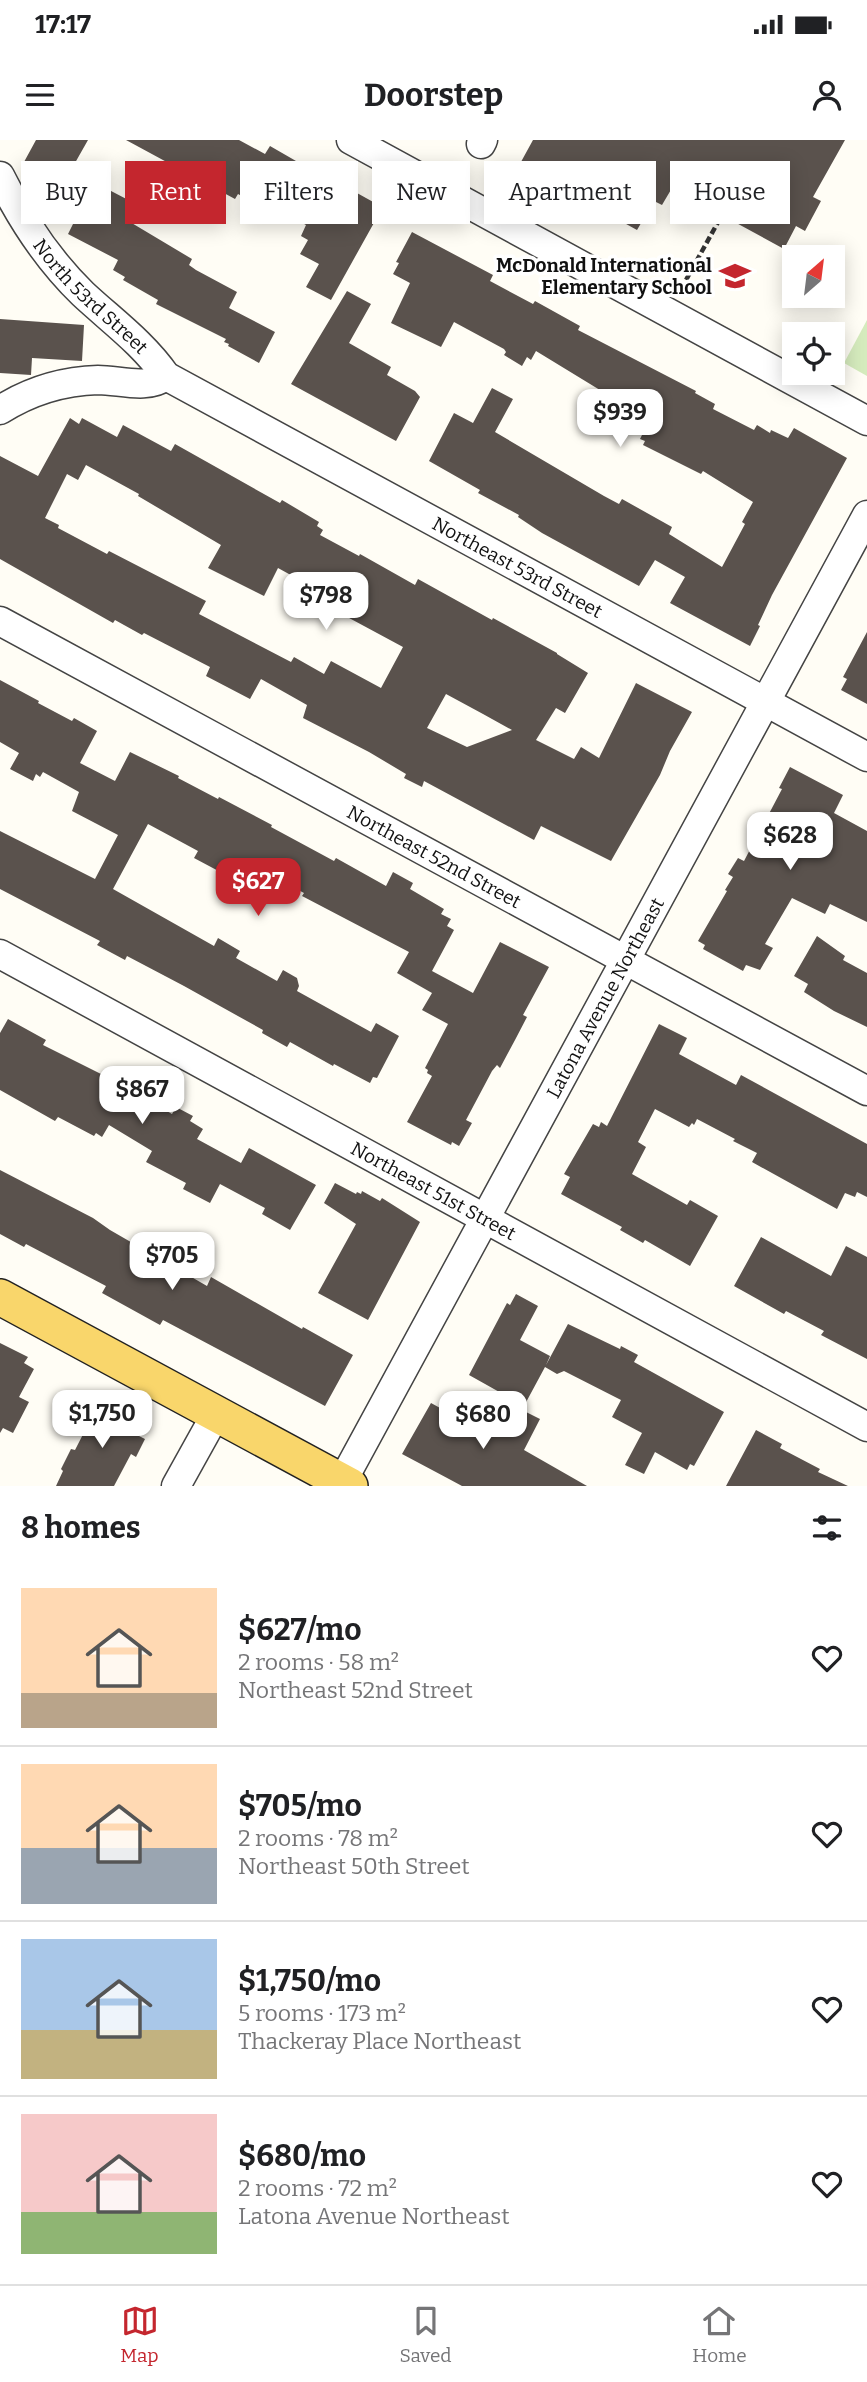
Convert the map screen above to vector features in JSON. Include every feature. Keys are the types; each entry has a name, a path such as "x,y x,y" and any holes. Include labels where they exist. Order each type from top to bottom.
{"main road":[{"path":"0,1297 346,1484"}],"street":[{"path":"351,140 867,421"},
{"name":"North 53rd Street","path":"0,176 19,211 55,264 82,293 139,342 166,376"},
{"path":"0,410 30,393 61,384 97,380 152,384 166,376"},
{"name":"Northeast 53rd Street","path":"166,376 867,757"},
{"name":"Latona Avenue Northeast","path":"346,1484 485,1219 867,515"},
{"name":"Northeast 52nd Street","path":"0,621 867,1091"},
{"name":"Northeast 51st Street","path":"0,954 867,1427"},
{"path":"176,1486 216,1413"}],"path":[{"path":"681,289 717,224"}],"green space":[{"path":"867,320 867,376 845,361"}],"building":[{"path":"36,140 88,140 76,161 25,161"},
{"path":"126,140 239,140 265,154 270,146 296,161 240,161 240,195 235,199 226,194 226,161 165,161"},
{"path":"533,140 845,140 813,197 821,201 805,231 796,226 782,248 738,224 790,224 790,161 670,161 670,191 662,205 656,202 656,161 521,161"},
{"path":"111,191 125,198 125,224 133,224 192,259 189,265 237,292 229,308 275,332 259,363 228,346 229,344 224,342 226,339 156,304 158,300 123,280 125,277 113,270 118,260 68,234 73,224 111,224"},
{"path":"358,194 372,201 373,224 331,300 306,287 319,264 300,254 308,240 301,236 306,225 304,224 358,224"},
{"path":"626,224 641,224 637,230"},
{"path":"412,232 493,275 490,281 533,304 535,301 580,326 578,330 696,391 695,393 715,404 713,409 754,430 757,425 770,433 771,430 788,438 794,428 847,458 772,595 750,646 670,603 685,577 655,560 639,586 542,533 518,517 519,515 478,493 480,490 429,461 454,413 473,423 492,388 513,399 495,432 604,496 619,504 622,499 672,527 669,534 722,567 745,524 742,522 753,502 703,471 701,474 643,445 645,441 640,439 648,423 610,404 613,398 536,351 531,360 527,357 522,366 504,355 504,349 454,322 441,347 391,323 410,283 393,274 399,263 396,262"},
{"path":"347,291 371,304 349,343 391,367 387,375 415,391 420,397 396,441 291,384"},
{"path":"0,319 84,325 82,361 32,358 31,375 0,373"},
{"path":"70,418 79,424 82,418 117,437 123,425 171,451 175,444 280,503 282,500 319,522 317,526 323,530 320,535 415,585 418,579 557,653 588,673 565,713 556,708 536,740 574,759 581,747 599,758 636,683 692,712 611,861 541,826 534,840 424,781 422,787 404,778 406,774 369,752 303,718 307,705 261,679 250,699 206,676 210,667 144,633 142,635 115,620 113,623 0,559 0,456 38,476","holes":["86,465 221,545 208,568 264,596 278,568 318,590 315,594 340,608 338,612 403,647 381,688 331,661 324,674 294,657 291,662 199,614 206,601 58,528 59,525 45,518 67,474 78,480","446,694 483,714 512,730 467,747 427,728"]},
{"path":"867,632 867,704 841,690 847,679 843,677"},
{"path":"0,680 72,721 74,718 97,731 80,763 115,781 130,752 386,886 393,872 413,883 410,889 444,909 441,914 451,919 447,926 454,930 432,971 473,993 500,942 549,967 523,1015 527,1017 500,1068 497,1065 492,1071 466,1120 472,1123 459,1146 452,1142 451,1145 407,1122 432,1076 425,1068 448,1024 422,1010 432,993 397,973 409,952 302,896 304,893 251,865 241,883 194,858 198,851 148,824 113,889 214,946 218,938 240,951 236,958 277,981 283,970 297,978 297,991 371,1032 376,1023 399,1036 377,1078 373,1077 370,1083 290,1042 287,1047 262,1033 263,1030 184,986 127,956 125,960 97,945 100,941 0,889 0,831 95,879 118,835 72,811 79,792 43,772 40,777 36,774 33,781 10,769 19,753 0,742"},
{"path":"790,767 843,795 834,813 867,831 867,922 830,904 825,914 792,898 765,944 773,948 760,970 746,965 743,971 703,949 705,945 698,941 727,891 725,890 733,877 728,874 738,858 744,861 782,789 779,788"},
{"path":"817,936 845,956 843,960 867,973 867,1027 804,992 808,984 794,976"},
{"path":"8,1019 46,1040 43,1045 115,1081 172,1114 176,1107 193,1116 190,1121 203,1129 197,1139 241,1163 249,1148 316,1185 290,1230 262,1214 265,1208 220,1184 210,1203 183,1189 186,1183 146,1162 152,1151 109,1125 102,1137 96,1133 94,1136 58,1117 55,1121 0,1090 0,1033"},
{"path":"659,1024 687,1038 679,1054 736,1085 741,1075 867,1144 867,1197 857,1192 855,1197 845,1193 837,1209 752,1162 757,1153 733,1141 735,1139 697,1119 694,1125 692,1123 689,1127 655,1109 638,1142 646,1147 632,1174 687,1205 690,1200 718,1216 690,1266 645,1240 643,1243 620,1230 622,1227 561,1194 570,1177 564,1174 593,1124 599,1127 601,1122 607,1126"},
{"path":"0,1170 93,1218 207,1286 211,1277 353,1355 325,1406 163,1320 160,1325 102,1293 106,1286 26,1244 24,1247 0,1234"},
{"path":"335,1183 356,1194 361,1194 362,1191 380,1201 382,1198 420,1222 368,1320 318,1293 356,1224 324,1203"},
{"path":"761,1237 831,1276 846,1246 867,1257 867,1359 821,1335 824,1331 786,1311 784,1314 734,1286"},
{"path":"516,1294 538,1306 520,1340 550,1356 546,1365 568,1324 638,1355 634,1362 724,1412 694,1466 690,1464 687,1470 655,1452 644,1474 625,1465 642,1433 612,1417 621,1400 564,1371 557,1374 545,1367 524,1406 469,1375 507,1303 510,1305"},
{"path":"0,1343 28,1357 24,1363 34,1369 19,1397 29,1402 13,1433 3,1428 0,1433"},
{"path":"99,1403 144,1426 139,1436 145,1439 136,1457 131,1454 114,1486 56,1486 71,1449 75,1450"},
{"path":"431,1403 491,1436 508,1403 540,1419 524,1450 587,1486 462,1486 402,1454"},
{"path":"756,1430 782,1444 780,1448 820,1469 818,1472 848,1486 726,1486"}],"place":[{"name":"McDonald International Elementary School","path":"735,276"}]}
